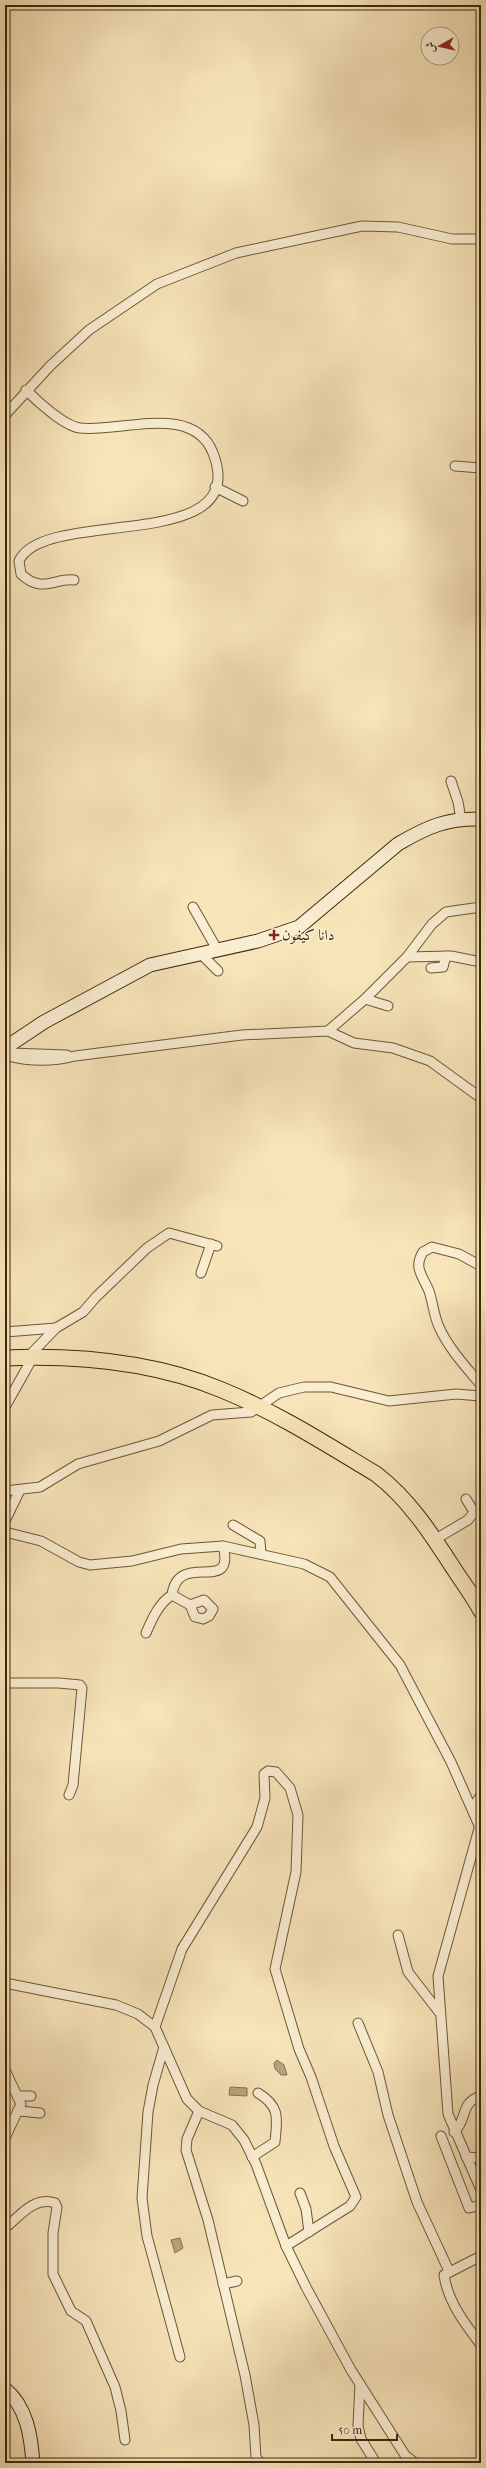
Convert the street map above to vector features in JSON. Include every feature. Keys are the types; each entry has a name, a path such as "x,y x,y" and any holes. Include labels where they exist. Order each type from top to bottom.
{"main road":[{"path":"5,1358 31,1357 119,1362 200,1382 259,1407 376,1474 392,1486 409,1505 434,1540 481,1611"}],"street":[{"path":"5,416 26,390 89,330 158,284 236,253 362,226 398,227 452,239 481,239"},
{"path":"26,390 52,412 79,428 106,428 165,422 192,430 201,436 212,451 218,472 215,487 206,502 186,514 144,524 57,535 31,548 22,555 20,561 21,574 33,582 56,584 74,580"},
{"path":"455,466 481,468"},
{"path":"215,487 243,502"},
{"path":"451,781 458,802 461,819"},
{"path":"7,1051 106,987 150,964 200,953 218,951 281,934 299,927 398,844 428,826 461,819 481,819"},
{"path":"192,907 218,951"},
{"path":"328,1031 365,999 407,957 432,924 446,912 481,907"},
{"path":"200,953 218,971"},
{"path":"407,957 446,956 481,962"},
{"path":"431,968 443,967 446,956"},
{"path":"365,999 388,1006"},
{"path":"7,1051 38,1061 56,1060 75,1056 242,1035 328,1031 354,1043 393,1048 430,1061 481,1098"},
{"path":"5,1407 31,1357 56,1328 83,1312 147,1248 169,1233 214,1245 201,1273"},
{"path":"481,1266 459,1254 432,1247 423,1252 418,1266 421,1278 429,1291 440,1328 454,1352 481,1385"},
{"path":"5,1332 56,1328"},
{"path":"5,1491 40,1487 78,1464 164,1439 212,1415 251,1412 279,1393 304,1387 323,1386 389,1401 456,1394 481,1396"},
{"path":"5,1521 20,1490"},
{"path":"434,1540 468,1520 474,1512 466,1499"},
{"path":"233,1525 260,1541 261,1554"},
{"path":"5,1532 41,1541 79,1562 90,1565 132,1560 181,1548 223,1546 316,1568 330,1577 345,1594 403,1670 473,1808 480,1827 438,1976 439,2012 444,2042 447,2108 454,2132 481,2190"},
{"path":"172,1595 173,1585 182,1574 216,1572 221,1569 226,1557 223,1546"},
{"path":"172,1595 190,1605"},
{"path":"146,1633 155,1614 166,1599 172,1595"},
{"path":"5,1683 59,1683 80,1685 82,1688 73,1785 69,1794"},
{"path":"155,2027 182,1949 257,1827 265,1798 264,1774 268,1771 276,1772 290,1788 298,1815 296,1872 275,1969 299,2050 356,2197 350,2206 286,2246"},
{"path":"473,1808 481,1795"},
{"path":"398,1935 408,1972 439,2012"},
{"path":"5,1983 116,2005 138,2014 155,2027 187,2099 198,2111 232,2125 244,2140 286,2246 306,2287 360,2383 405,2455 415,2463"},
{"path":"358,2023 378,2072 388,2115 417,2202 449,2271"},
{"path":"164,2047 153,2085 148,2112 142,2198 147,2236 180,2357"},
{"path":"5,2070 19,2096 19,2111 5,2138"},
{"path":"252,2157 276,2142 278,2117 266,2098 258,2093"},
{"path":"19,2096 31,2096"},
{"path":"454,2132 460,2127 466,2105 474,2098 481,2096"},
{"path":"19,2111 40,2113"},
{"path":"198,2111 186,2138 186,2150 208,2220 248,2389 254,2425 256,2458 261,2463"},
{"path":"440,2136 469,2208 481,2206"},
{"path":"466,2157 481,2158"},
{"path":"300,2193 306,2209 309,2232"},
{"path":"5,2228 18,2218 26,2208 42,2202 51,2202 57,2207 53,2233 53,2274 71,2311 86,2321 114,2387 121,2411 125,2440"},
{"path":"481,2256 449,2271 444,2276 446,2288 456,2310 481,2345"},
{"path":"223,2284 237,2281"},
{"path":"360,2383 358,2426 361,2439 376,2463"},
{"path":"5,2389 18,2404 28,2425 33,2463"}],"shaded area":[{"path":"277,2060 284,2065 287,2075 281,2075 275,2069 274,2063"},
{"path":"230,2087 247,2088 247,2096 229,2095"},
{"path":"180,2238 183,2248 175,2253 171,2240"}],"place":[{"name":"دانا كيفون","path":"274,935"}]}
